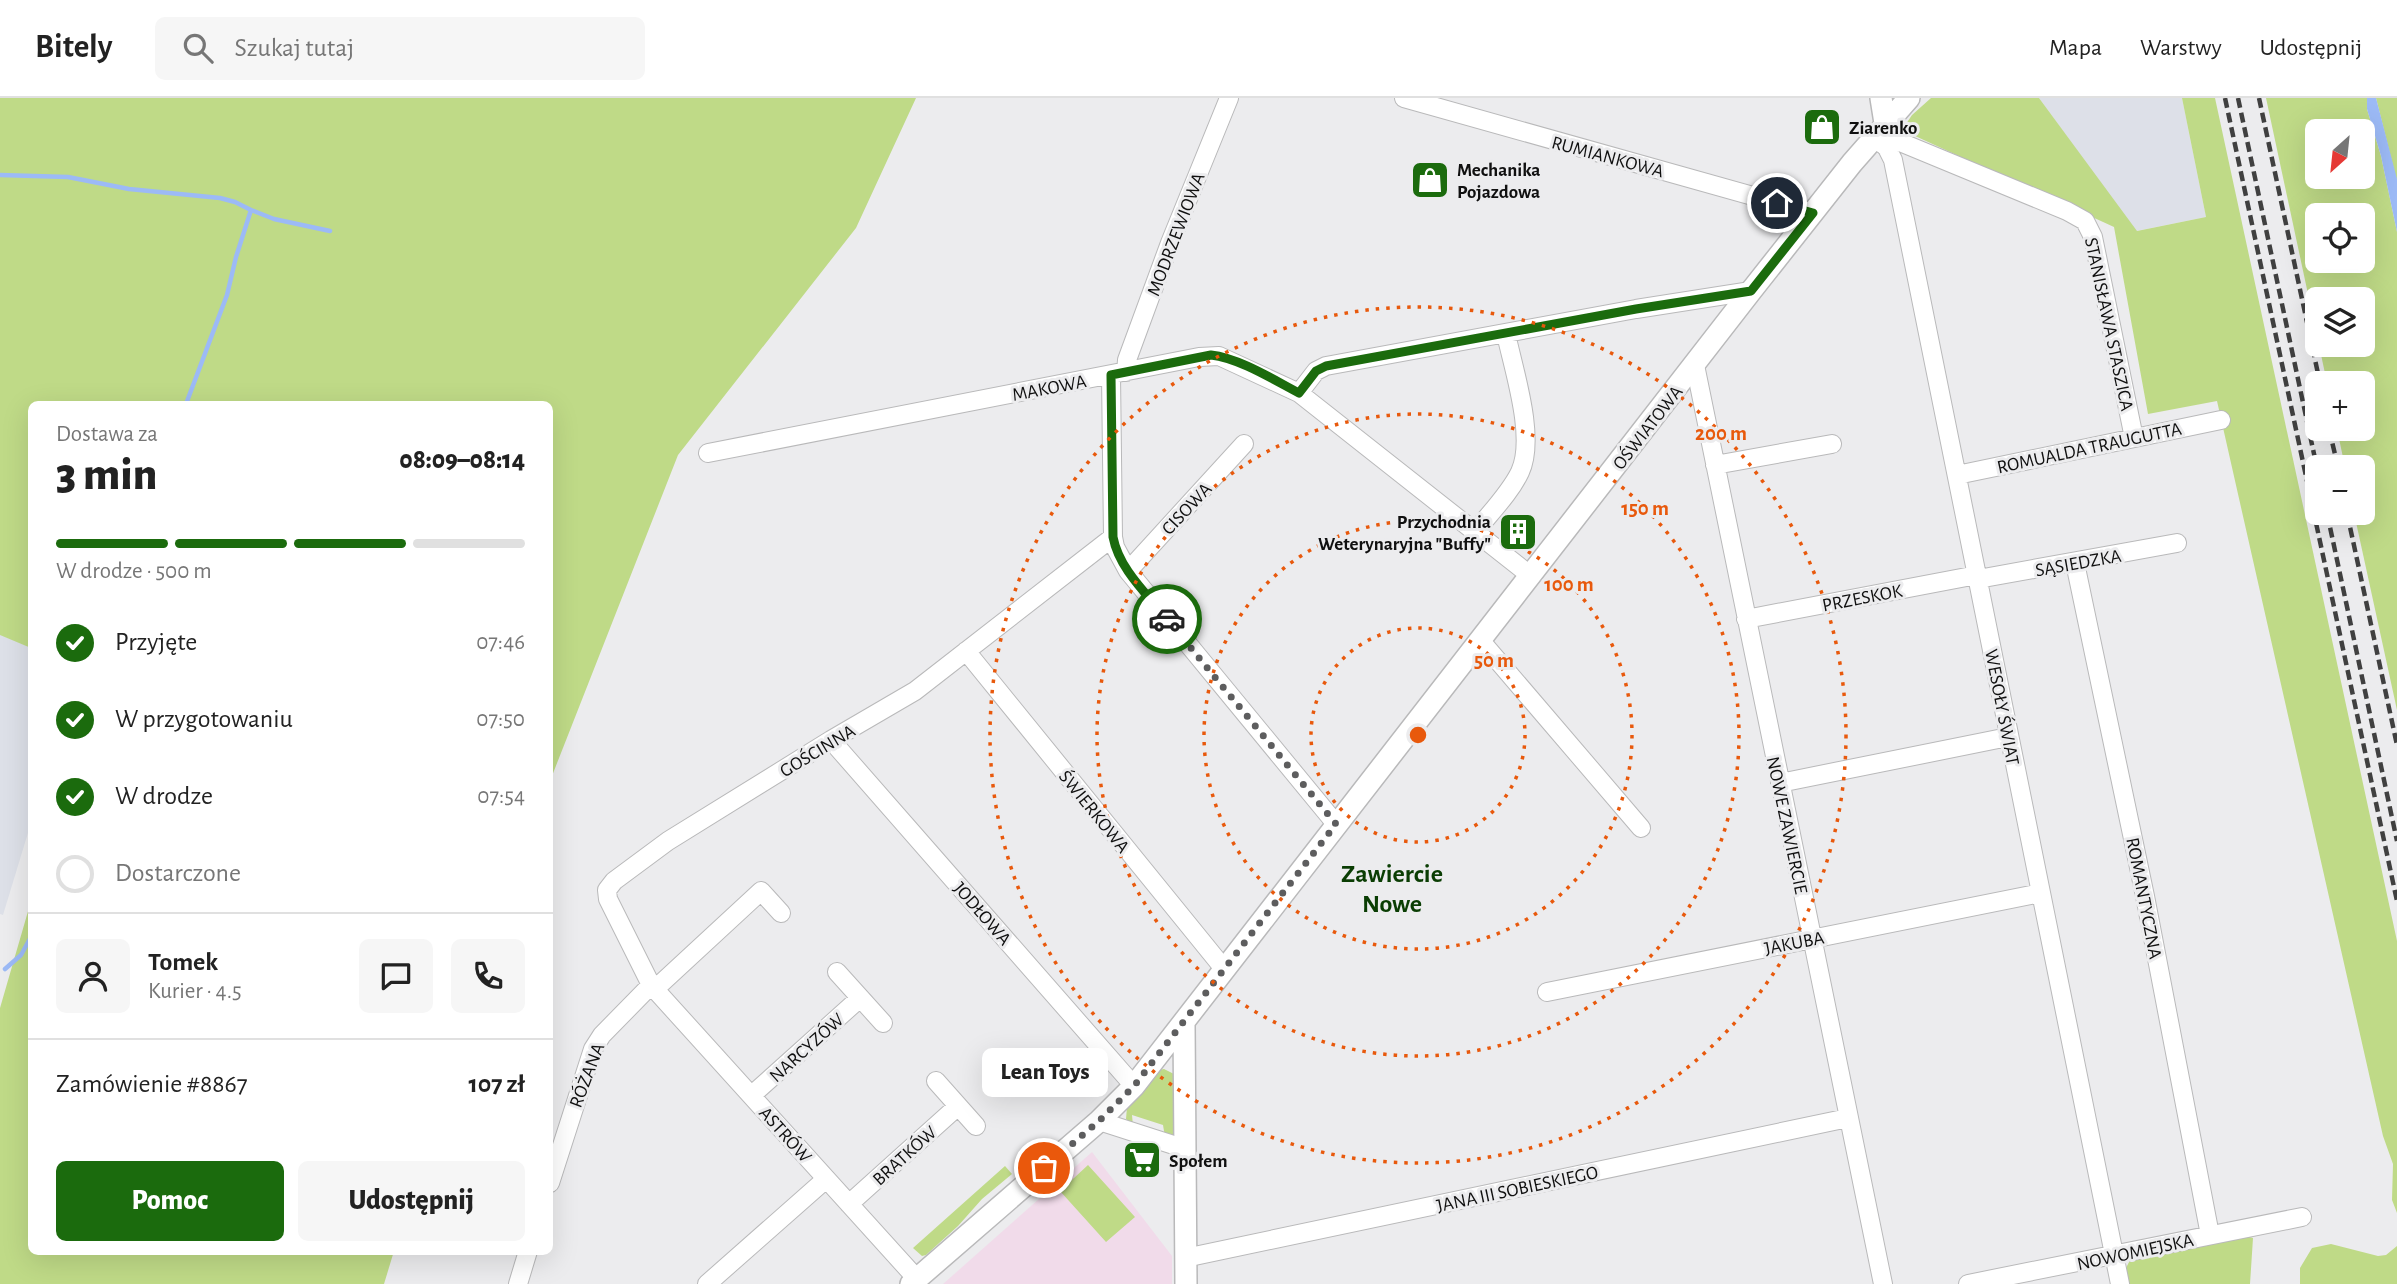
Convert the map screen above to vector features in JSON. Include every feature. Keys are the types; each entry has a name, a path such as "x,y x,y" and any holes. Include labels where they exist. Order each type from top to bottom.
{"street":[{"name":"MODRZEWIOWA","path":"1229,98 1127,360 1119,374 1113,537 1115,547 1128,571 1336,824"},
{"name":"RUMIANKOWA","path":"1404,98 1813,213"},
{"path":"1880,134 1881,98"},
{"name":"OŚWIATOWA","path":"914,1281 1099,1121 1134,1086 1751,291 1909,98"},
{"name":"STANISŁAWA STASZICA","path":"1880,134 1941,157 2085,221 2094,237 2134,438"},
{"name":"WESOŁY ŚWIAT","path":"1880,134 1893,160 2120,1284"},
{"path":"1299,393 1321,367 1636,309 1751,291"},
{"path":"1475,532 1517,478 1525,458 1526,432 1506,334"},
{"name":"MAKOWA","path":"708,453 1199,357 1219,356 1299,393 1531,576"},
{"name":"NOWE ZAWIERCIE","path":"1695,365 1883,1284"},
{"name":"ROMUALDA TRAUGUTTA","path":"1957,475 2221,420"},
{"name":"CISOWA","path":"1128,571 1244,444"},
{"path":"1715,466 1832,444"},
{"name":"GOŚCINNA","path":"653,987 608,899 609,886 660,846 906,697 1113,537"},
{"name":"SĄSIEDZKA","path":"1978,577 2177,544"},
{"name":"ROMANTYCZNA","path":"2075,563 2145,896 2210,1235"},
{"name":"PRZESKOK","path":"1746,619 1978,577"},
{"path":"1481,641 1641,828"},
{"name":"ŚWIERKOWA","path":"966,651 1225,970"},
{"path":"1780,783 2008,737"},
{"name":"JODŁOWA","path":"831,740 1134,1086"},
{"name":"RÓŻANA","path":"553,1174 593,1049 602,1035 761,891 781,913"},
{"name":"JAKUBA","path":"1547,992 2041,893"},
{"name":"NARCYZÓW","path":"837,972 883,1023"},
{"name":"ASTRÓW","path":"653,987 849,1204 914,1281"},
{"name":"NARCYZÓW","path":"751,1095 860,998"},
{"path":"1184,1024 1186,1284"},
{"path":"936,1081 976,1126"},
{"name":"BRATKÓW","path":"849,1204 958,1106"},
{"name":"JANA III SOBIESKIEGO","path":"1185,1258 1848,1118"},
{"path":"1099,1121 1186,1149"},
{"path":"707,1284 826,1179"},
{"name":"NOWOMIEJSKA","path":"1968,1284 2302,1217"},
{"path":"517,1284 527,1255"}],"shaded area":[{"path":"2039,98 2182,98 2206,217 2136,231"},
{"path":"0,634 28,646 28,833 3,915 0,914"},
{"path":"1092,1152 1172,1256 1172,1284 943,1284"}],"green space":[{"path":"0,98 916,98 856,228 678,455 553,773 553,401 28,401 28,647 0,635"},
{"path":"1931,98 2039,98 2137,231 2206,217 2182,98 2215,98 2305,525 2307,525 2397,941 2397,1213 2392,1200 2393,1164 2383,1136 2217,401 2148,414 2114,227 1902,130 1912,115"},
{"path":"2266,98 2367,98 2370,119 2305,119 2305,189 2375,189 2375,136 2381,156 2397,232 2397,710 2357,525 2375,525 2375,455 2342,455 2340,441 2375,441 2375,371 2324,371 2322,357 2375,357 2375,287 2306,287"},
{"path":"2376,98 2397,98 2397,182"},
{"path":"28,911 28,1255 393,1255 384,1284 0,1284 0,1008"},
{"path":"1164,1069 1176,1075 1175,1135 1165,1137 1163,1125 1132,1115 1133,1126 1126,1119 1127,1107 1159,1070"},
{"path":"1088,1165 1135,1217 1106,1242 1060,1191"},
{"path":"1005,1166 1012,1174 982,1199 958,1226 926,1255 922,1256 913,1248"},
{"path":"2246,1236 2253,1238 2250,1284 2126,1284 2124,1272 2131,1258"},
{"path":"2331,1244 2378,1256 2386,1255 2397,1246 2397,1284 2300,1284 2300,1268 2312,1248"}],"water":[{"path":"2367,98 2376,98 2397,179 2397,232 2375,136 2375,119 2370,119"}],"waterway":[{"path":"0,175 68,177 129,189 220,198 251,210"},
{"path":"187,401 227,295 251,210 274,219 330,231"},
{"path":"5,969 21,955 28,942"}],"railway":[{"path":"2225,98 2397,901"},
{"path":"2238,98 2314,455"},
{"path":"2259,98 2317,371"},
{"path":"2332,441 2335,455"},
{"path":"2330,525 2397,841"},
{"path":"2350,525 2397,745"}],"way so far":[{"path":"1044,1168 1099,1121 1134,1086 1336,824 1167,619"}],"place":[{"name":"Ziarenko","path":"1822,127"},
{"name":"Mechanika Pojazdowa","path":"1430,180"},
{"name":"Przychodnia Weterynaryjna \"Buffy\"","path":"1518,532"},
{"name":"Społem","path":"1142,1160"},
{"name":"Lean Toys","path":"1044,1168"}],"district":[{"name":"Zawiercie Nowe","path":"1392,888"}],"route":[{"path":"1167,619 1128,571 1115,547 1111,375 1211,355 1219,356 1299,393 1321,367 1636,309 1751,291 1813,213 1777,203"}]}
